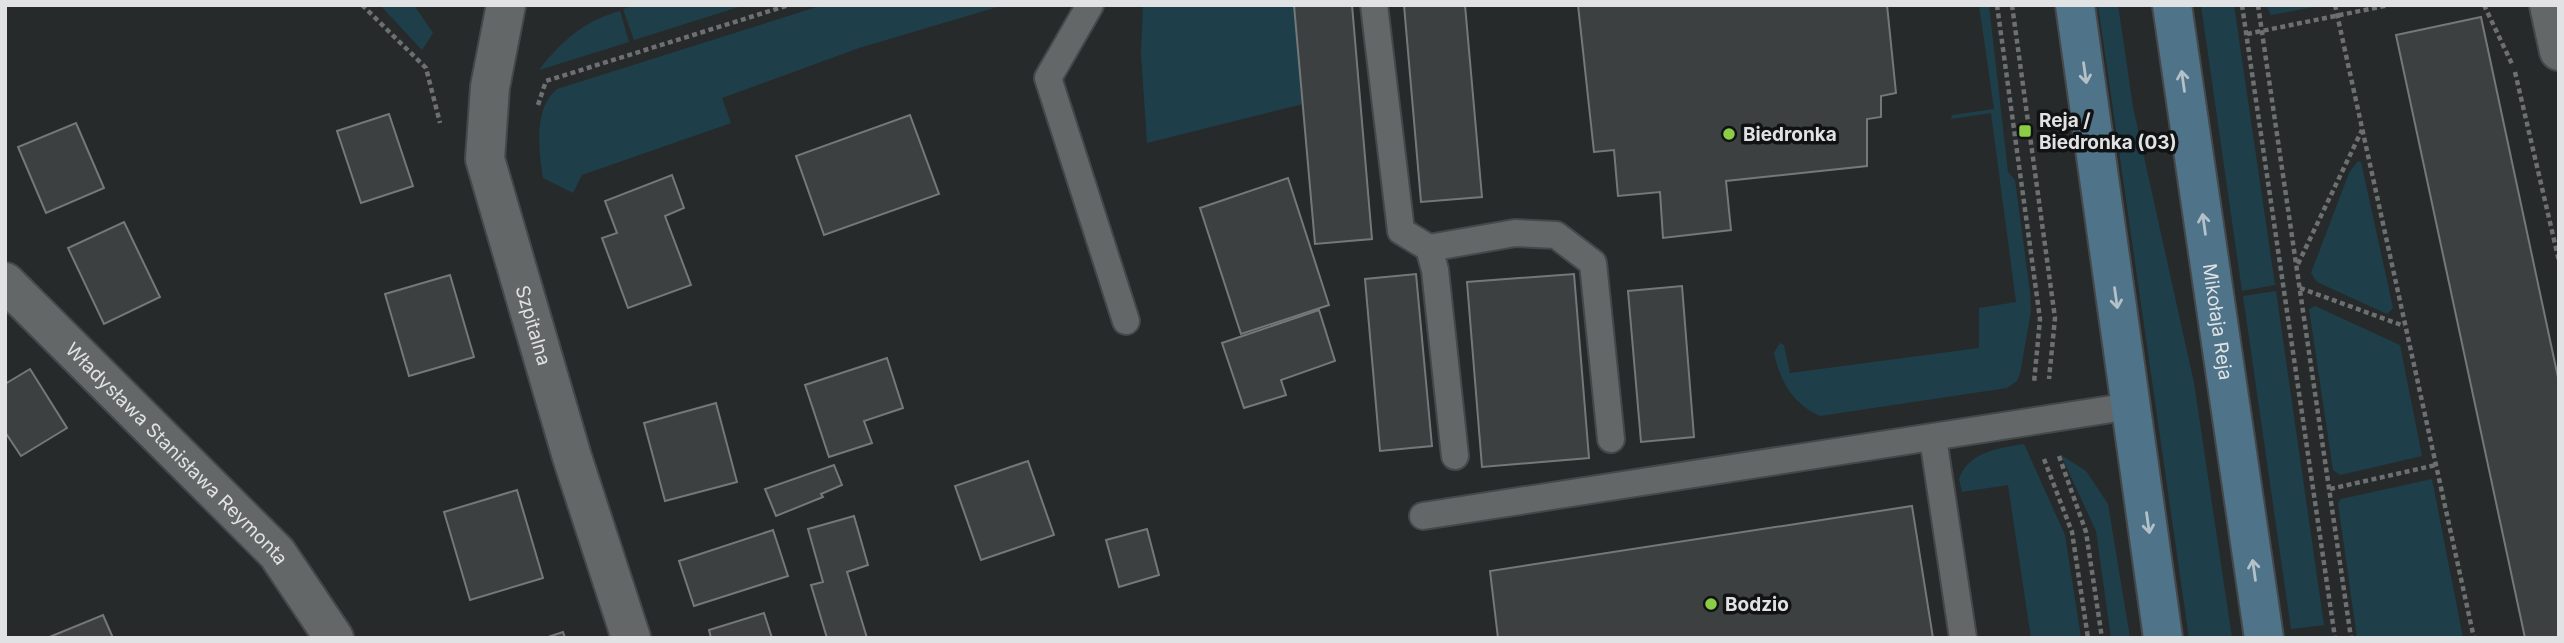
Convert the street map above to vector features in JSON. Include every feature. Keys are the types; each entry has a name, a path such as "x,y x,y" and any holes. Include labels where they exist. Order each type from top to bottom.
{"street":[{"name":"Szpitalna","path":"506,5 490,87 485,159 572,457 631,638"},
{"path":"2075,5 2163,638"},
{"name":"Mikołaja Reja","path":"2172,5 2264,638"},
{"path":"2549,5 2559,51"},
{"name":"Władysława Stanisława Reymonta","path":"5,282 277,554 334,638"}],"lane":[{"path":"1090,5 1048,78 1126,321"},
{"path":"1374,5 1401,230 1429,248 1435,270 1455,456"},
{"path":"1429,248 1515,233 1556,235 1593,263 1611,439"},
{"path":"1423,516 2131,406"},
{"path":"1933,438 1963,638"}],"path":[{"path":"362,5 426,68 440,125"},
{"path":"537,106 546,81 789,5"},
{"path":"1997,5 2040,319 2038,422 2072,532 2088,638"},
{"path":"2012,5 2054,318 2038,422 2086,532 2102,638"},
{"path":"2242,5 2335,638"},
{"path":"2258,5 2351,638"},
{"path":"2335,5 2474,638"},
{"path":"2247,34 2389,5"},
{"path":"2483,5 2516,73 2559,261"},
{"path":"2297,266 2362,129"},
{"path":"2300,288 2405,326"},
{"path":"2330,489 2436,465"}],"shaded area":[{"path":"380,5 414,5 433,33 422,50"},
{"path":"635,5 745,5 634,40 623,9"},
{"path":"823,5 1004,5 859,48 722,98 731,123 582,175 573,193 543,178 539,143 541,119 549,97 557,89"},
{"path":"1143,5 1294,5 1303,104 1147,143 1141,53"},
{"path":"1979,5 1989,5 2008,172 2015,180 2030,292 2031,311 2020,374 2017,381 2007,388 1820,416 1802,405 1784,382 1774,353 1780,343 1784,345 1790,373 1979,348 1979,308 2016,302 1991,113 1951,119 1952,115 1994,109"},
{"path":"2098,5 2118,5 2133,107 2194,383 2232,638 2189,638"},
{"path":"2201,5 2234,5 2275,285 2242,291"},
{"path":"2266,5 2324,5 2271,15"},
{"path":"620,11 629,42 539,70 574,33 595,20"},
{"path":"2358,161 2361,162 2393,308 2387,314 2317,282 2311,273 2349,173"},
{"path":"2276,291 2324,625 2291,629 2243,296"},
{"path":"2315,306 2400,345 2422,456 2340,475 2333,470 2309,309"},
{"path":"2024,444 2065,535 2081,638 2031,638 2008,485 1962,492 1959,479 1969,463 1986,453"},
{"path":"2061,455 2086,471 2108,504 2130,638 2111,638 2096,531"},
{"path":"2432,479 2463,638 2357,638 2338,503 2341,499"}],"building":[{"path":"1294,5 1352,5 1372,239 1315,244"},
{"path":"1404,5 1465,5 1482,197 1421,202"},
{"name":"Biedronka","path":"1578,5 1887,5 1896,93 1881,96 1881,117 1867,119 1867,166 1726,181 1731,230 1663,238 1660,192 1618,196 1614,150 1594,152"},
{"path":"2481,17 2559,382 2559,638 2525,638 2396,35"},
{"path":"389,114 413,186 361,203 337,131"},
{"path":"910,115 939,194 824,235 796,156"},
{"path":"76,123 104,188 46,213 18,147"},
{"path":"672,175 684,208 665,216 691,285 628,308 602,238 617,233 605,201"},
{"path":"1288,178 1329,305 1241,334 1200,208"},
{"path":"124,222 160,297 104,324 68,248"},
{"path":"1416,274 1432,446 1380,451 1365,279"},
{"path":"1574,274 1589,458 1482,467 1467,282"},
{"path":"450,275 474,357 409,376 385,294"},
{"path":"1682,286 1694,437 1641,442 1628,291"},
{"path":"1319,310 1335,361 1281,380 1286,395 1244,408 1222,343"},
{"path":"887,358 903,408 864,421 872,443 829,457 805,385"},
{"path":"30,369 67,428 21,456 5,432 5,384"},
{"path":"716,403 737,482 665,501 644,423"},
{"path":"1028,461 1054,535 981,560 955,486"},
{"path":"834,465 842,485 821,494 823,497 776,516 765,489"},
{"path":"517,490 543,578 470,600 444,512"},
{"name":"Bodzio","path":"1912,506 1933,638 1498,638 1490,571"},
{"path":"854,516 868,565 847,572 867,638 827,638 811,585 823,582 808,529"},
{"path":"1147,529 1159,575 1119,587 1106,540"},
{"path":"773,530 788,576 694,606 679,561"},
{"path":"764,613 772,638 711,638 709,630"},
{"path":"103,615 113,638 47,638"},
{"path":"563,632 565,638 545,638"}],"place":[{"name":"Reja / Biedronka (03)","path":"2025,131"},
{"name":"Biedronka","path":"1729,134"},
{"name":"Bodzio","path":"1711,604"}]}
